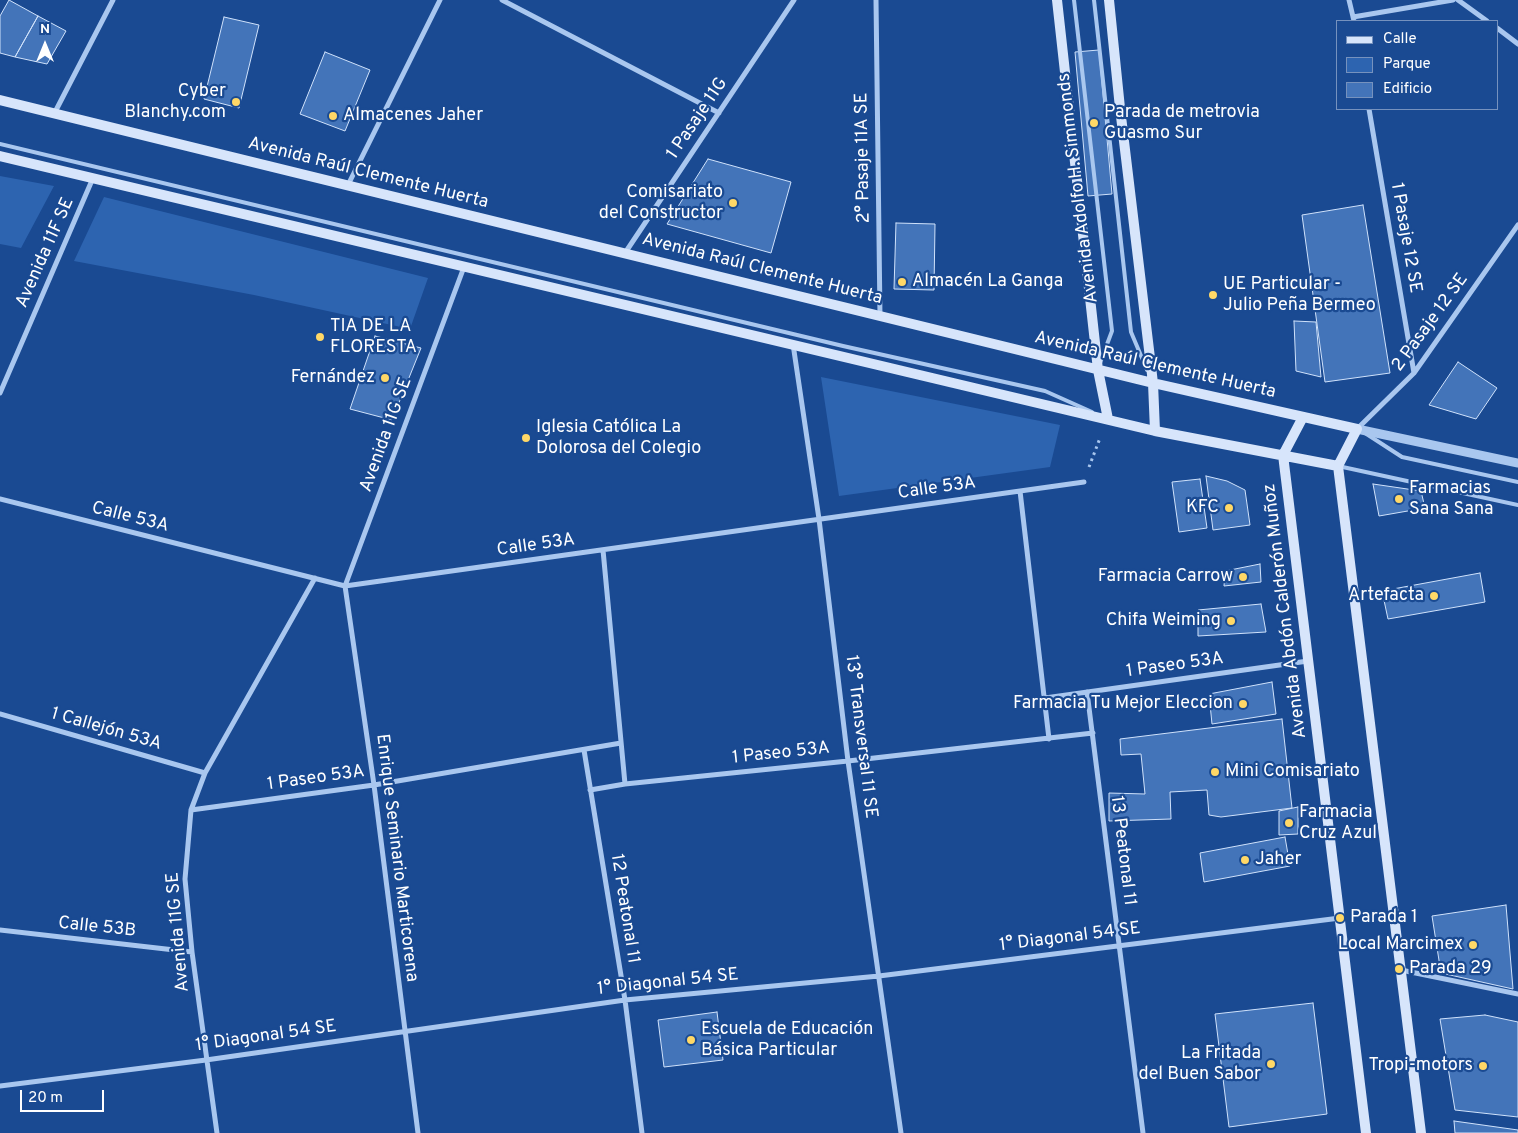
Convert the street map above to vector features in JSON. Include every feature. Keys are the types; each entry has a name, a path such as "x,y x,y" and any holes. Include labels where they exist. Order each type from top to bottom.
{"main road":[{"name":"Avenida Adolfo H. Simmonds","path":"1058,0 1098,370 1108,419"},
{"name":"Avenida Adolfo H. Simmonds","path":"1109,0 1153,383 1155,431"},
{"name":"Avenida Raúl Clemente Huerta","path":"0,100 1098,370 1357,429"},
{"path":"0,156 1155,431 1338,466"},
{"path":"1284,455 1303,417"},
{"path":"1357,429 1338,466 1399,969 1421,1133"},
{"name":"Avenida Abdón Calderón Muñoz","path":"1284,455 1366,1133"}],"street":[{"path":"54,114 113,0"},
{"path":"348,185 440,0"},
{"path":"502,0 719,113"},
{"name":"1 Pasaje 11G","path":"624,254 794,0"},
{"name":"2° Pasaje 11A SE","path":"876,0 880,316"},
{"path":"1350,0 1353,19 1453,0"},
{"path":"1458,0 1486,20"},
{"path":"1498,29 1518,44"},
{"name":"1 Pasaje 12 SE","path":"1369,110 1414,373"},
{"name":"Avenida 11F SE","path":"0,393 94,178"},
{"name":"2 Pasaje 12 SE","path":"1357,429 1414,373 1518,225"},
{"name":"Avenida 11G SE","path":"346,586 465,266"},
{"name":"13° Transversal 11 SE","path":"793,344 819,519 848,761 901,1133"},
{"name":"Avenida Raúl Clemente Huerta","path":"1357,429 1518,463"},
{"name":"Calle 53A","path":"0,499 346,586 1084,482"},
{"path":"1020,491 1050,739"},
{"path":"603,550 626,784"},
{"name":"Avenida 11G SE","path":"217,1133 192,952 185,879 191,810 205,773 315,578"},
{"name":"Enrique Seminario Marticorena","path":"346,586 374,785 418,1133"},
{"name":"1 Paseo 53A","path":"1045,698 1309,660"},
{"name":"13 Peatonal 11","path":"1087,692 1142,1133"},
{"name":"1 Callejón 53A","path":"0,714 205,773"},
{"name":"1 Paseo 53A","path":"590,790 626,784 1093,733"},
{"name":"1 Paseo 53A","path":"191,810 374,785 621,743"},
{"name":"12 Peatonal 11","path":"584,750 626,1000 642,1133"},
{"name":"1° Diagonal 54 SE","path":"0,1086 206,1060 626,1000 879,976 1340,918"},
{"name":"Calle 53B","path":"0,930 192,952"},
{"path":"1399,969 1518,994"}],"lane":[{"name":"Avenida Adolfo H. Simmonds","path":"1074,0 1112,331 1098,370"},
{"name":"Avenida Adolfo H. Simmonds","path":"1094,0 1131,332 1153,383"},
{"path":"0,144 843,346 1045,390 1108,419"},
{"path":"1357,429 1402,457 1518,482"},
{"path":"1338,466 1518,505"}],"path":[{"path":"1084,482 1108,419"},
{"path":"1344,948 1396,942"}],"green space":[{"path":"0,176 54,186 21,248 0,244"},
{"path":"104,197 428,278 410,329 254,295 74,261"},
{"path":"821,377 1060,425 1050,467 839,496"}],"building":[{"path":"9,0 38,16 15,57 0,53 0,16"},
{"path":"38,16 66,31 47,64 15,57"},
{"path":"224,17 259,25 239,108 204,99"},
{"name":"Parada de metrovia Guasmo Sur","path":"1099,50 1112,194 1088,196 1075,52"},
{"path":"325,52 370,70 345,131 300,114"},
{"name":"Comisariato del Constructor","path":"708,159 791,182 771,253 667,224"},
{"path":"1363,205 1390,373 1325,382 1302,215"},
{"path":"896,223 935,224 934,290 894,289"},
{"path":"1294,321 1316,322 1321,377 1296,371"},
{"name":"Fernández","path":"375,336 421,348 392,420 350,409"},
{"path":"1458,362 1497,388 1476,419 1429,405"},
{"name":"KFC","path":"1206,476 1227,481 1245,490 1250,525 1213,530"},
{"path":"1200,479 1207,528 1179,532 1172,482"},
{"name":"Farmacias Sana Sana","path":"1373,484 1421,491 1425,508 1379,516"},
{"name":"Farmacia Carrow","path":"1260,564 1261,582 1224,586 1225,571"},
{"name":"Artefacta","path":"1480,573 1485,602 1388,619 1382,591"},
{"name":"Chifa Weiming","path":"1261,604 1266,632 1198,636 1198,610"},
{"name":"Farmacia Tu Mejor Eleccion","path":"1272,682 1276,714 1212,724 1209,694"},
{"name":"Mini Comisariato","path":"1282,719 1292,808 1221,817 1209,815 1207,790 1170,792 1171,819 1109,821 1109,793 1145,794 1141,754 1121,755 1120,739"},
{"name":"Farmacia Cruz Azul","path":"1298,807 1298,834 1279,835 1279,811"},
{"name":"Jaher","path":"1285,837 1290,866 1204,882 1200,853"},
{"name":"Local Marcimex","path":"1506,905 1513,989 1441,973 1432,916"},
{"name":"La Fritada del Buen Sabor","path":"1313,1003 1327,1114 1229,1127 1215,1014"},
{"name":"Escuela de Educación Básica Particular","path":"717,1012 723,1060 664,1067 658,1020"},
{"name":"Tropi-motors","path":"1485,1015 1518,1022 1518,1117 1455,1110 1440,1019"},
{"path":"1454,1121 1518,1130 1518,1133 1455,1133"}],"place":[{"name":"Cyber Blanchy.com","path":"236,102"},
{"name":"Almacenes Jaher","path":"333,116"},
{"name":"Parada de metrovia Guasmo Sur","path":"1094,123"},
{"name":"Comisariato del Constructor","path":"733,203"},
{"name":"Almacén La Ganga","path":"902,282"},
{"name":"UE Particular - Julio Peña Bermeo","path":"1213,295"},
{"name":"TIA DE LA FLORESTA","path":"320,337"},
{"name":"Fernández","path":"385,378"},
{"name":"Iglesia Católica La Dolorosa del Colegio","path":"526,438"},
{"name":"Farmacias Sana Sana","path":"1399,499"},
{"name":"KFC","path":"1229,508"},
{"name":"Farmacia Carrow","path":"1243,577"},
{"name":"Artefacta","path":"1434,596"},
{"name":"Chifa Weiming","path":"1231,621"},
{"name":"Farmacia Tu Mejor Eleccion","path":"1243,704"},
{"name":"Mini Comisariato","path":"1215,772"},
{"name":"Farmacia Cruz Azul","path":"1289,823"},
{"name":"Jaher","path":"1245,860"},
{"name":"Parada 1","path":"1340,918"},
{"name":"Local Marcimex","path":"1473,945"},
{"name":"Parada 29","path":"1399,969"},
{"name":"Escuela de Educación Básica Particular","path":"691,1040"},
{"name":"La Fritada del Buen Sabor","path":"1271,1064"},
{"name":"Tropi-motors","path":"1483,1066"}]}
